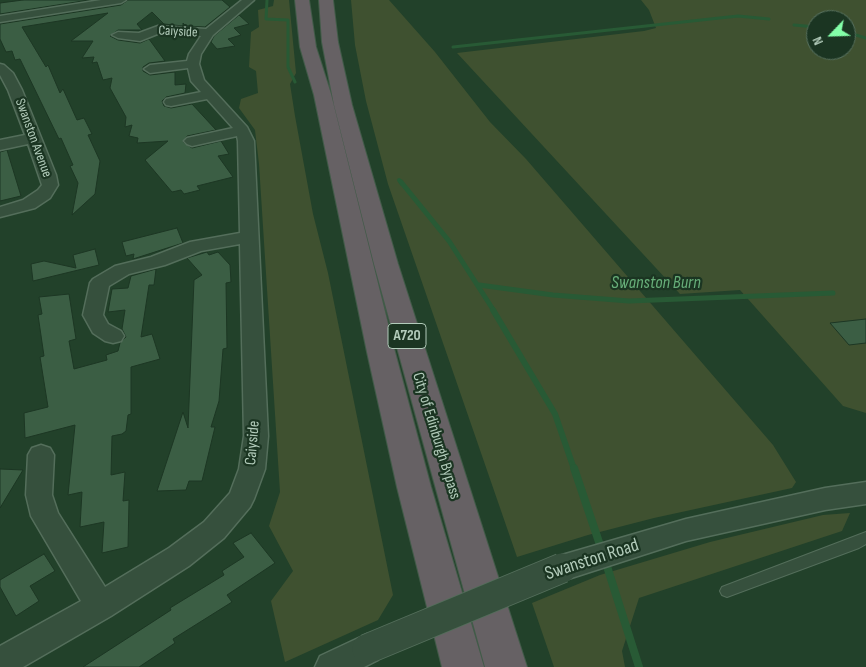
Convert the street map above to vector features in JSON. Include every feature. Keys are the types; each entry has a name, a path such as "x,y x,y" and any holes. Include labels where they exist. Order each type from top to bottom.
{"highway":[{"path":"302,0 308,47 322,94"},
{"name":"City of Edinburgh Bypass","path":"312,0 312,15 322,94 390,391 463,667"},
{"name":"City of Edinburgh Bypass","path":"326,0 330,42 344,105 386,264 506,667"},
{"path":"330,42 332,0"}],"street":[{"path":"0,18 121,0"},
{"name":"Caiyside","path":"0,664 100,606 179,557 214,530 241,499 244,491 252,469 256,436 246,141 242,130 198,81 193,64 195,54 209,33 226,17 249,0"},
{"name":"Caiyside","path":"118,35 140,37 158,29 209,33"},
{"name":"Caiyside","path":"150,69 193,64"},
{"name":"Swanston Avenue","path":"0,68 8,76 7,91 33,138 48,175 50,185 44,194 29,204 0,212"},
{"path":"171,102 210,94"},
{"path":"192,141 242,130"},
{"path":"0,145 33,138"},
{"path":"113,336 100,328 93,315 100,283 122,270 158,261 197,246 250,237"},
{"path":"41,455 39,495 46,516 100,606"},
{"name":"Swanston Road","path":"331,667 367,649 562,568 686,530 825,499 866,493"}],"lane":[{"path":"728,591 866,538"}],"green space":[{"path":"274,0 289,0 296,73 290,84 295,116 313,214 328,273 393,595 378,620 285,662 271,601 293,571 269,526 280,492 259,164 255,130 239,108 241,99 258,93 256,71 249,67 251,32 259,27 258,10 273,6"},
{"path":"351,0 389,0 435,52 490,122 526,159 773,445 796,482 792,488 654,518 588,535 517,557 388,184 366,101 355,45"},
{"path":"641,0 866,0 866,413 843,406 740,290 680,294 457,53 656,28 649,10"},
{"path":"850,513 842,531 639,598 622,651 625,667 554,667 532,603 600,575 710,542 823,515"}],"building":[{"path":"23,0 89,0 0,14 0,3"},
{"path":"128,0 222,0 230,7 205,27 186,26 183,23 183,26 164,24 152,12 137,24 142,30 118,30 110,36 118,40 140,43 149,39 165,61 149,63 143,67 143,71 150,75 175,72 175,85 186,84 185,93 166,97 162,101 164,106 171,108 192,104 216,130 187,136 183,142 192,148 221,141 229,154 218,156 233,177 197,186 200,190 184,194 181,190 172,192 145,160 168,141 137,143 138,138 129,136 132,125 125,127 126,117 110,88 112,78 103,80 97,62 92,63 94,57 82,58 93,41 71,41 108,13 22,27 46,67 48,65 60,93 63,89 77,120 84,118 92,134 88,135 100,161 95,194 72,215 78,183 70,166 73,165 20,59 15,60 12,51 6,52 0,39 0,24 121,5"},
{"path":"239,15 249,24 234,28 241,35 228,39 235,46 217,49 211,42 214,36"},
{"path":"7,150 21,196 0,201 0,152"},
{"path":"177,228 183,243 133,259 134,254 126,256 122,242"},
{"path":"95,249 99,265 33,281 31,264 44,261 76,268 73,255"},
{"path":"207,252 209,255 218,252 230,265 231,282 226,283 227,348 223,349 219,401 211,427 215,427 202,481 189,481 186,490 157,491 183,412 188,428 194,280 202,275 187,258"},
{"path":"156,269 154,285 149,285 141,337 152,334 160,359 131,367 131,414 128,415 126,431 112,436 111,475 125,472 123,501 129,500 128,547 102,553 104,522 80,527 82,492 68,495 75,425 25,438 24,413 48,407 40,357 44,356 38,315 42,314 39,297 69,294 76,339 69,341 74,369 107,360 106,355 118,351 120,343 126,337 122,329 125,310 108,312 112,289 128,288 131,276"},
{"path":"866,319 866,343 849,345 830,323"},
{"path":"0,469 23,470 0,508"},
{"path":"251,533 275,563 227,595 232,602 173,639 175,643 139,667 83,667 171,610 170,608 224,575 222,571 244,557 233,543"},
{"path":"44,554 55,571 30,586 39,601 16,616 0,587 0,580"}],"waterway":[{"path":"267,0 266,19 288,20 288,67 295,82"},
{"path":"453,47 738,16 769,19"},
{"path":"794,25 806,26"},
{"path":"856,35 866,38"},
{"path":"399,180 402,184"},
{"path":"401,182 449,241 494,311"},
{"name":"Swanston Burn","path":"479,285 553,295 629,301 833,293"},
{"path":"493,310 555,414 574,469"},
{"path":"574,468 602,551"},
{"path":"605,560 639,667"}]}
